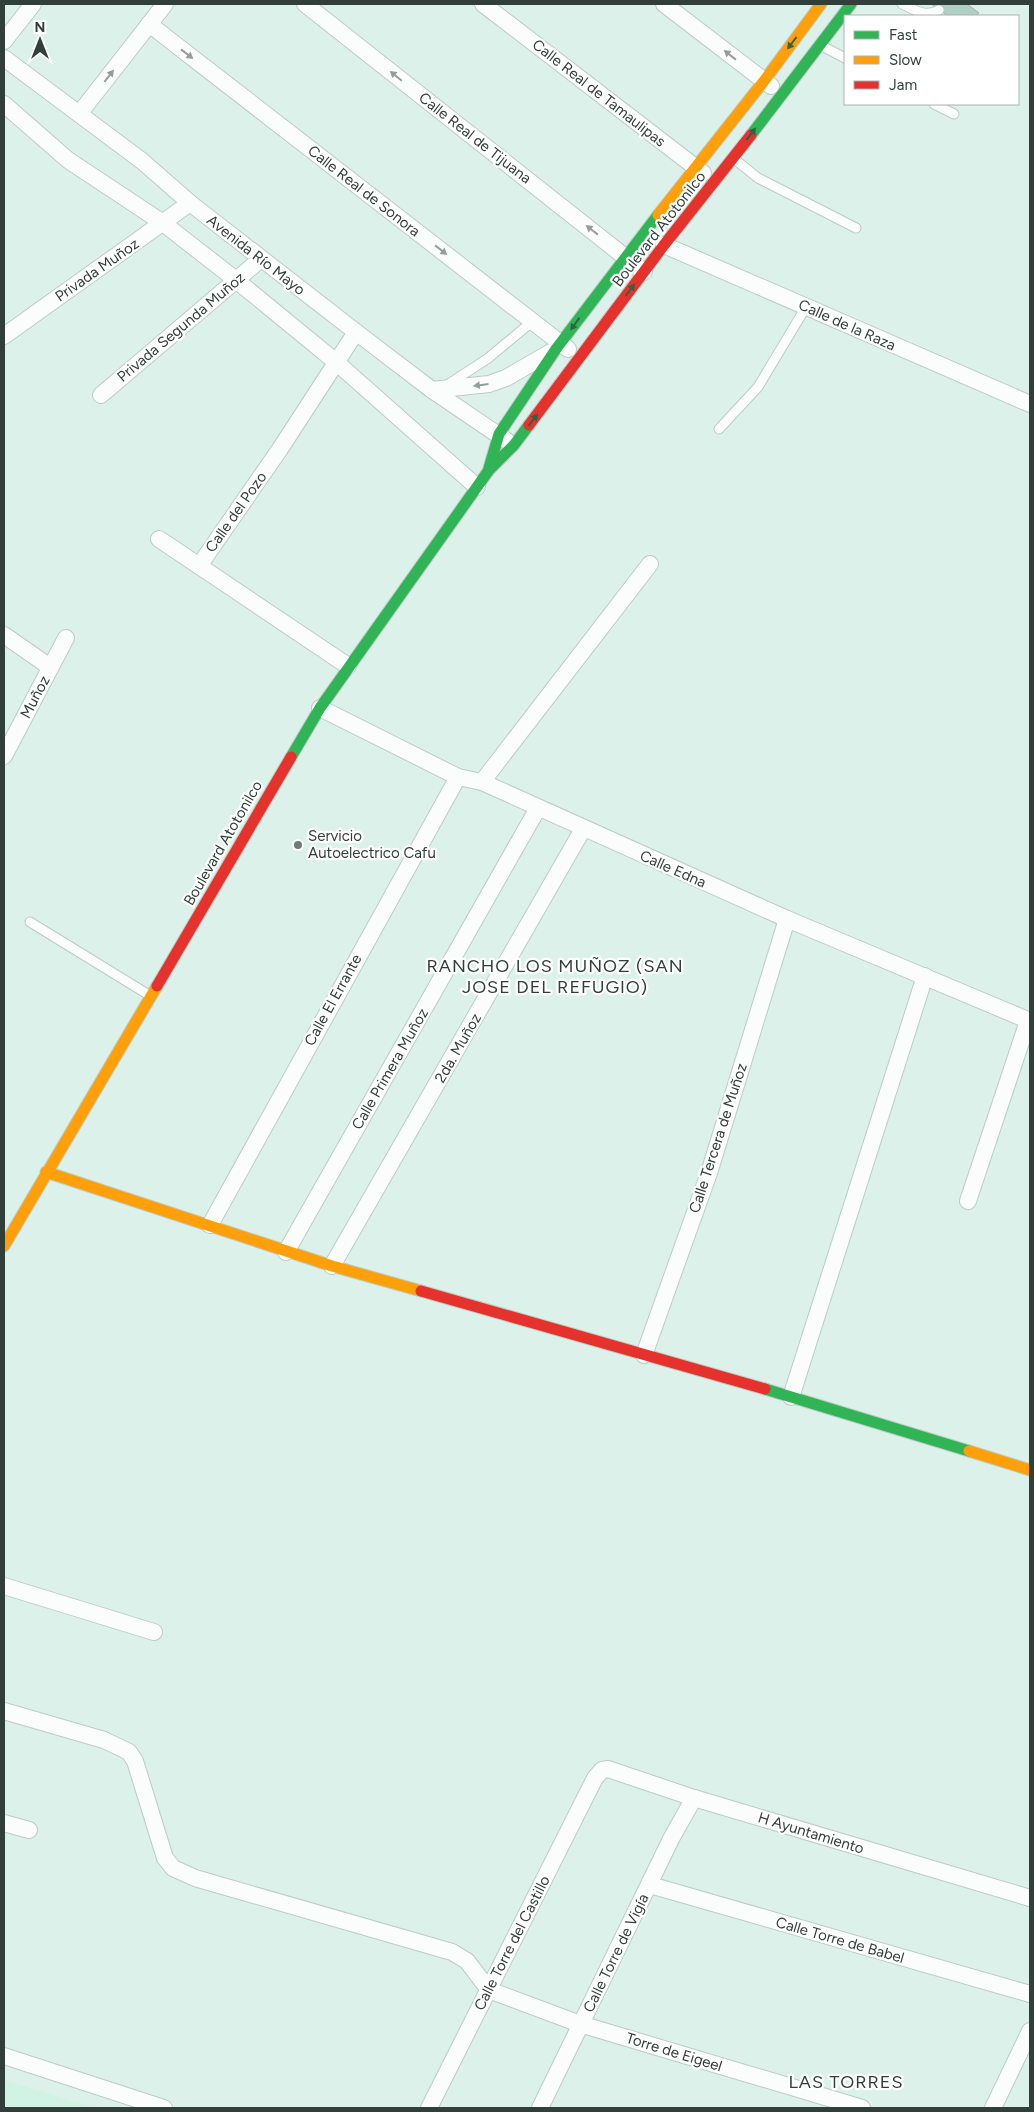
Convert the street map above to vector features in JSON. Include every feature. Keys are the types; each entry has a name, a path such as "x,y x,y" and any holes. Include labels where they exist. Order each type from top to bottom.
{"street":[{"path":"4,40 33,4"},
{"path":"79,114 165,4"},
{"name":"Calle Real de Tijuana","path":"306,4 644,272"},
{"name":"Calle Real de Tamaulipas","path":"483,4 714,181"},
{"path":"664,4 783,94"},
{"name":"Boulevard Atotonilco","path":"489,470 499,434 559,346 625,256 764,81 821,4"},
{"name":"Boulevard Atotonilco","path":"4,1246 320,708 348,666 476,487 489,470 514,446 664,245 851,4"},
{"name":"Calle Real de Sonora","path":"149,24 533,321 559,346 578,359"},
{"name":"Avenida Río Mayo","path":"4,58 142,161 190,203 356,332 514,446"},
{"path":"4,104 68,160 163,223 236,280 336,362 476,487"},
{"name":"Privada Muñoz","path":"4,336 190,203"},
{"name":"Calle de la Raza","path":"664,245 1030,404"},
{"name":"Privada Segunda Muñoz","path":"101,395 261,259"},
{"name":"Calle del Pozo","path":"348,666 199,566 280,449 356,332"},
{"path":"437,389 489,384 506,378 559,346"},
{"path":"159,539 199,566"},
{"path":"482,782 650,564"},
{"path":"4,635 50,667"},
{"name":"Muñoz","path":"4,756 66,638"},
{"name":"Calle Edna","path":"320,708 458,777 482,782 787,919 1029,1021"},
{"name":"Calle El Errante","path":"210,1225 458,777"},
{"name":"Calle Primera Muñoz","path":"286,1252 538,808"},
{"name":"2da. Muñoz","path":"332,1266 583,829"},
{"name":"Calle Tercera de Muñoz","path":"644,1355 708,1173 787,919"},
{"path":"791,1397 925,976"},
{"path":"968,1201 1029,1021"},
{"path":"46,1172 332,1266 791,1397 1030,1470"},
{"path":"4,1586 154,1632"},
{"path":"4,1711 104,1740 129,1752 135,1761 165,1858 173,1868 195,1878 452,1952 467,1961 489,1990"},
{"name":"H Ayuntamiento","path":"595,1778 602,1770 608,1770 694,1798 1030,1898"},
{"name":"Calle Torre del Castillo","path":"429,2108 595,1778"},
{"name":"Calle Torre de Vigía","path":"540,2108 580,2024 694,1798"},
{"path":"4,1823 29,1830"},
{"name":"Calle Torre de Babel","path":"650,1885 1030,1994"},
{"name":"Torre de Eigeel","path":"489,1990 580,2024 862,2108"},
{"path":"993,2108 1030,2031"},
{"path":"4,2056 164,2108"}],"lane":[{"path":"902,4 924,14 931,14 939,10"},
{"path":"820,45 844,57"},
{"path":"936,105 954,114"},
{"path":"733,158 758,178 856,228"},
{"path":"719,429 758,387 806,307"},
{"path":"437,389 487,359 533,321"},
{"path":"30,922 151,996"}],"shaded area":[{"path":"4,2080 95,2108 4,2108"}],"building":[{"path":"931,4 967,4 979,13 977,15 947,15"}],"traffic: fast":[{"path":"751,135 851,4"},
{"path":"489,468 499,434 556,349 658,215"},
{"path":"291,757 320,708 489,470 514,445 529,425"},
{"path":"765,1389 969,1451"}],"traffic: slow":[{"path":"658,215 764,81 821,4"},
{"path":"4,1246 157,986"},
{"path":"46,1172 332,1266 421,1291"},
{"path":"969,1451 1030,1470"}],"traffic: jam":[{"path":"529,425 664,245 751,135"},
{"path":"157,986 291,757"},
{"path":"421,1291 765,1389"}],"place":[{"name":"Servicio Autoelectrico Cafu","path":"298,845"}],"district":[{"name":"RANCHO LOS MUÑOZ (SAN JOSE DEL REFUGIO)","path":"555,976"},
{"name":"LAS TORRES","path":"846,2082"}]}
